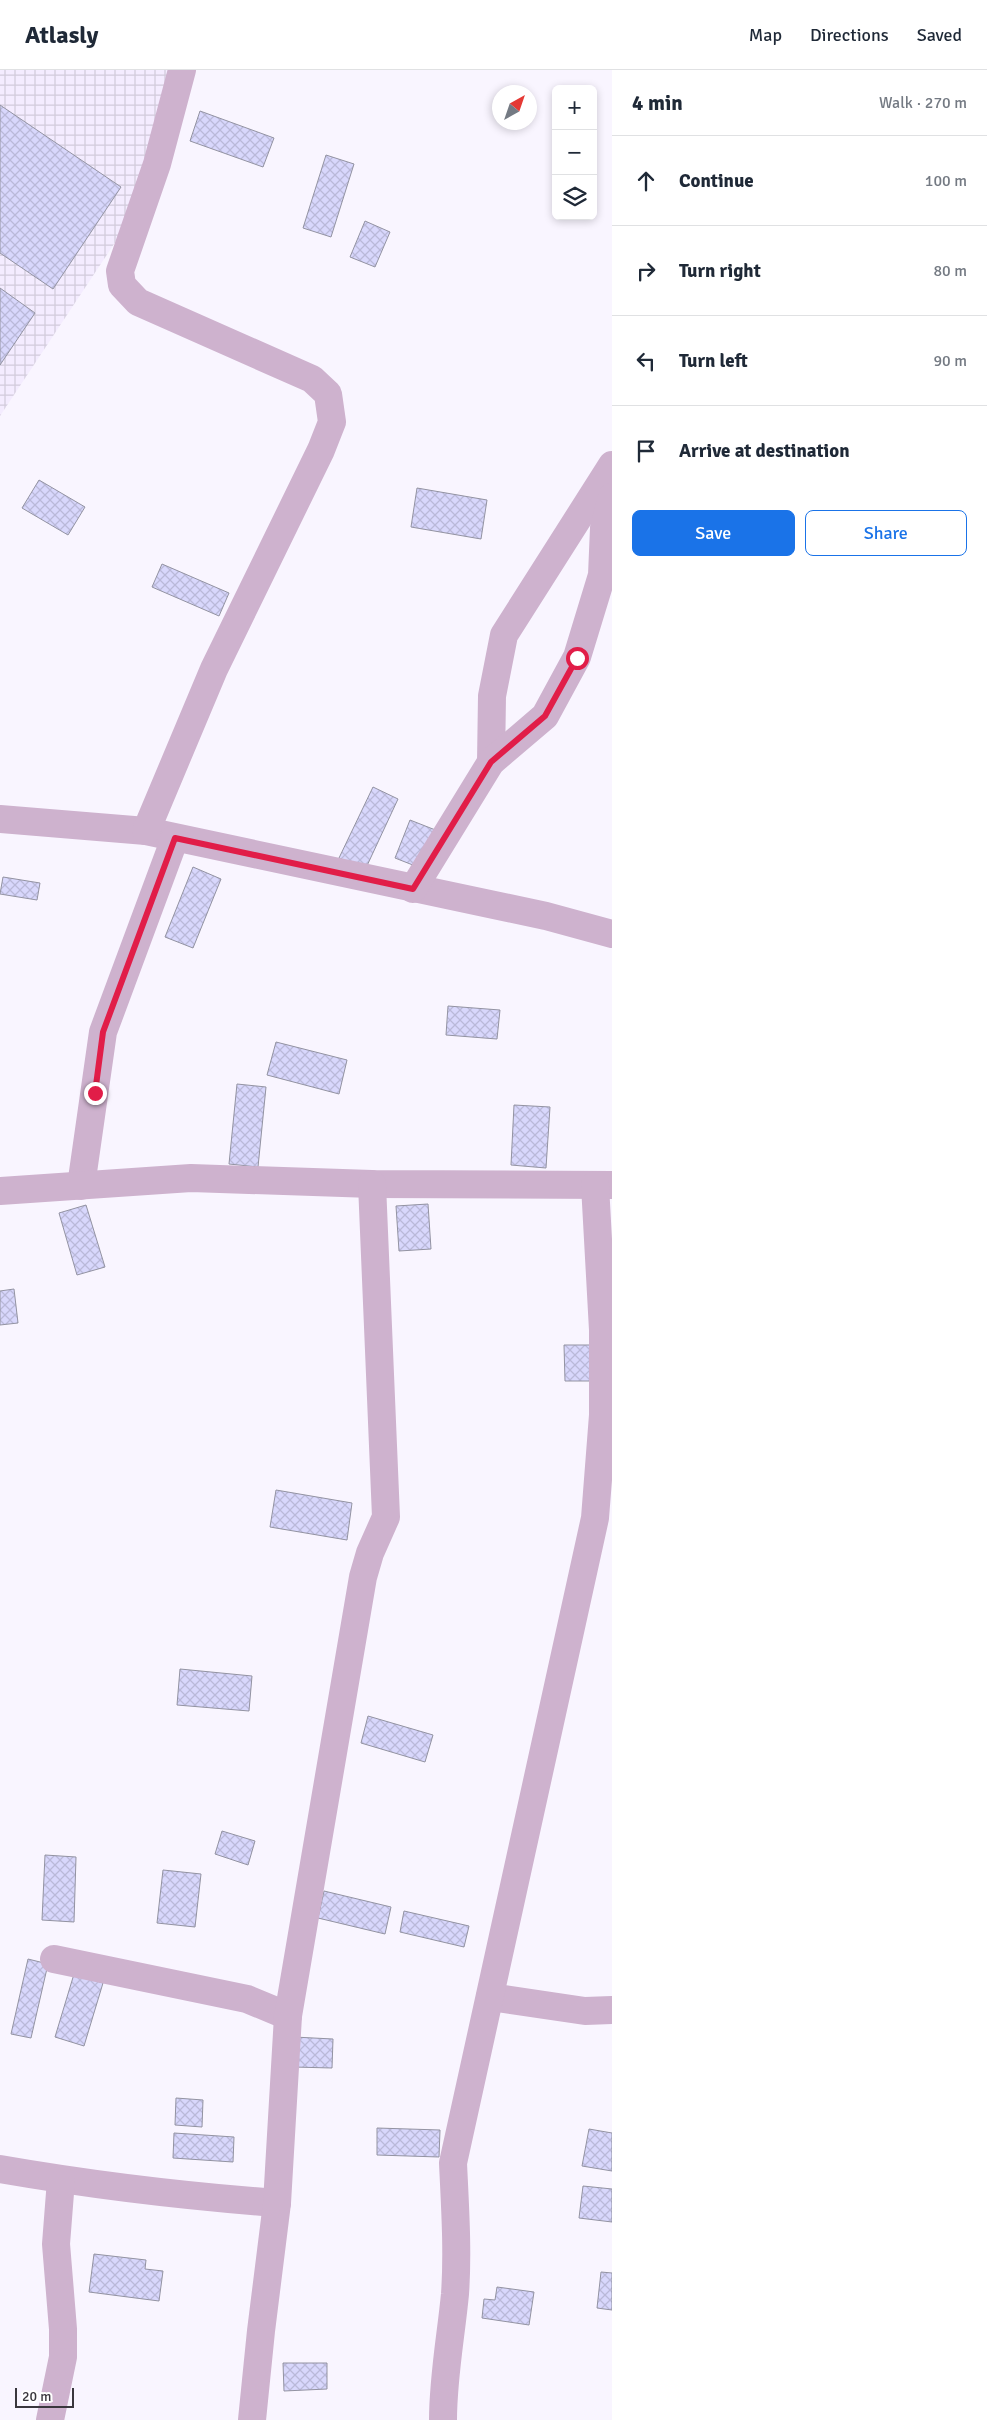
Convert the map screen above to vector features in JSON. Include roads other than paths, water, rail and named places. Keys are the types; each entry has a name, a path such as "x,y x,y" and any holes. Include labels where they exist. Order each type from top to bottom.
{"street":[{"path":"146,831 214,669 321,450 332,422 328,394 312,379 138,302 122,285 120,271 156,164 182,70"},
{"path":"491,762 492,696 504,635 612,465"},
{"path":"413,889 491,762 545,716 577,658 602,575 604,528 612,497"},
{"path":"0,819 146,831 546,916 612,934"},
{"path":"82,1186 103,1032 175,838"},
{"path":"0,1191 191,1178 372,1184 603,1185 604,1415 595,1518 453,2163 455,2293 443,2387 443,2420"},
{"path":"252,2420 277,2204 288,2016 363,1577 370,1553 386,1517 372,1184"},
{"path":"54,1959 247,2000 288,2016"},
{"path":"490,1997 585,2011 612,2010"},
{"path":"0,2169 62,2180 196,2197 277,2204"},
{"path":"50,2420 63,2356 63,2330 56,2244 62,2180"}]}
